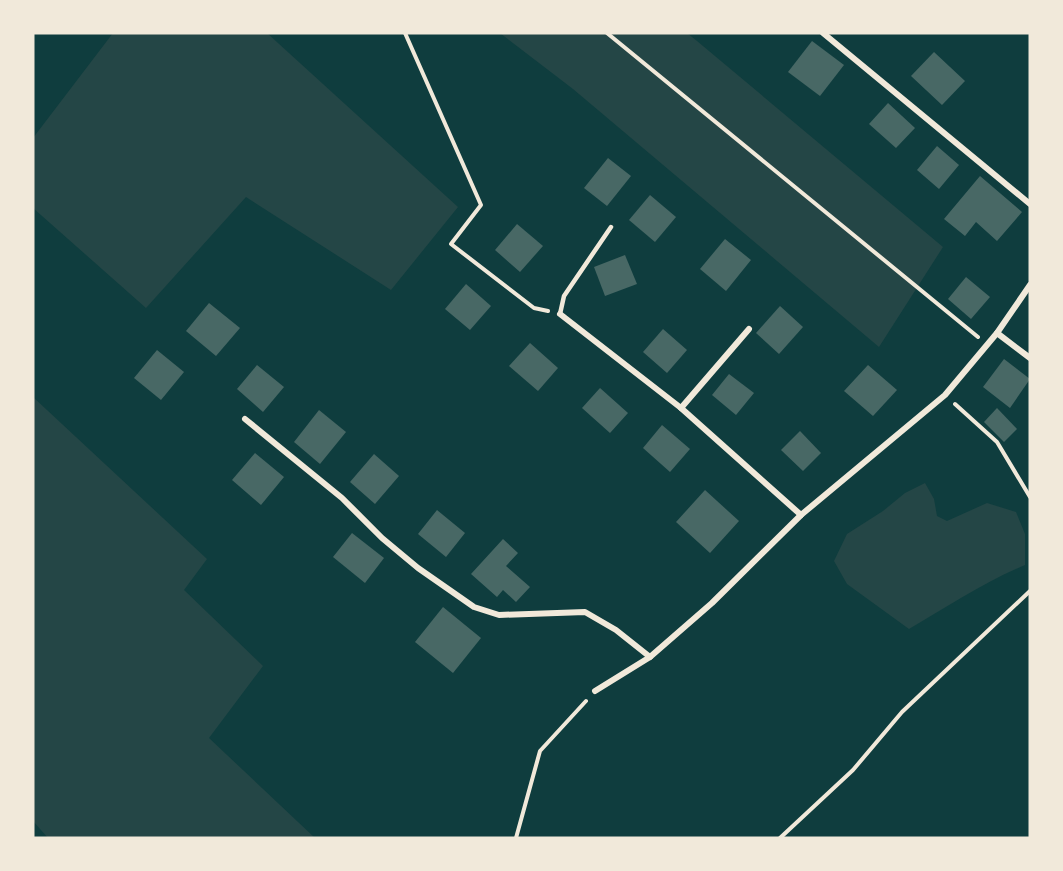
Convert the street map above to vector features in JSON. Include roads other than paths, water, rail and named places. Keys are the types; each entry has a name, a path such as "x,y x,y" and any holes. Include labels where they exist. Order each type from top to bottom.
{"street":[{"path":"823,33 1030,204"},
{"path":"595,691 650,657 712,603 801,514 945,396 998,333 1030,285"},
{"path":"560,314 681,408 801,514"},
{"path":"681,408 749,329"},
{"path":"998,333 1030,358"},
{"path":"244,419 342,498 382,538 418,568 474,607 499,615 585,612 616,630 650,657"}],"lane":[{"path":"560,314 564,296 611,227"}]}
